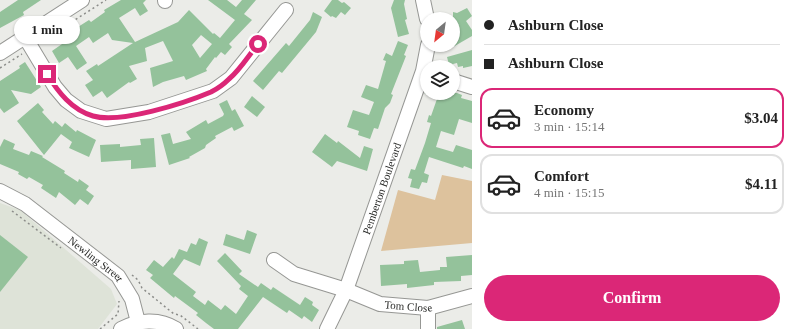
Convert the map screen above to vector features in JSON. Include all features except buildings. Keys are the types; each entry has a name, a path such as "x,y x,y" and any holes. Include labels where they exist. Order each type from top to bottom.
{"street":[{"path":"0,54 28,43 82,0"},
{"path":"423,0 426,12"},
{"path":"28,43 55,87 66,100 80,111 92,116 106,119 149,112 213,91 231,78 286,10"},
{"path":"460,83 472,87"},
{"name":"Pemberton Boulevard","path":"327,329 346,290 420,86"},
{"name":"Newling Street","path":"0,191 26,204 118,276 132,299 138,322"},
{"name":"Tom Close","path":"274,260 294,274 346,290 380,304 428,308 472,296"},
{"path":"428,308 428,329"},
{"path":"121,329 138,322 156,322 176,329"}],"path":[{"path":"0,68 28,43 106,0"},
{"path":"12,211 63,249"},
{"path":"100,329 118,314 119,300"}],"shaded area":[{"path":"442,175 472,181 472,243 381,251 398,190 435,200"},
{"path":"0,203 20,210 111,289 117,304 98,329 0,329"}],"route":[{"path":"47,74 55,87 66,100 80,111 92,116 106,119 121,117 149,112 213,91 231,78 258,44"}]}
